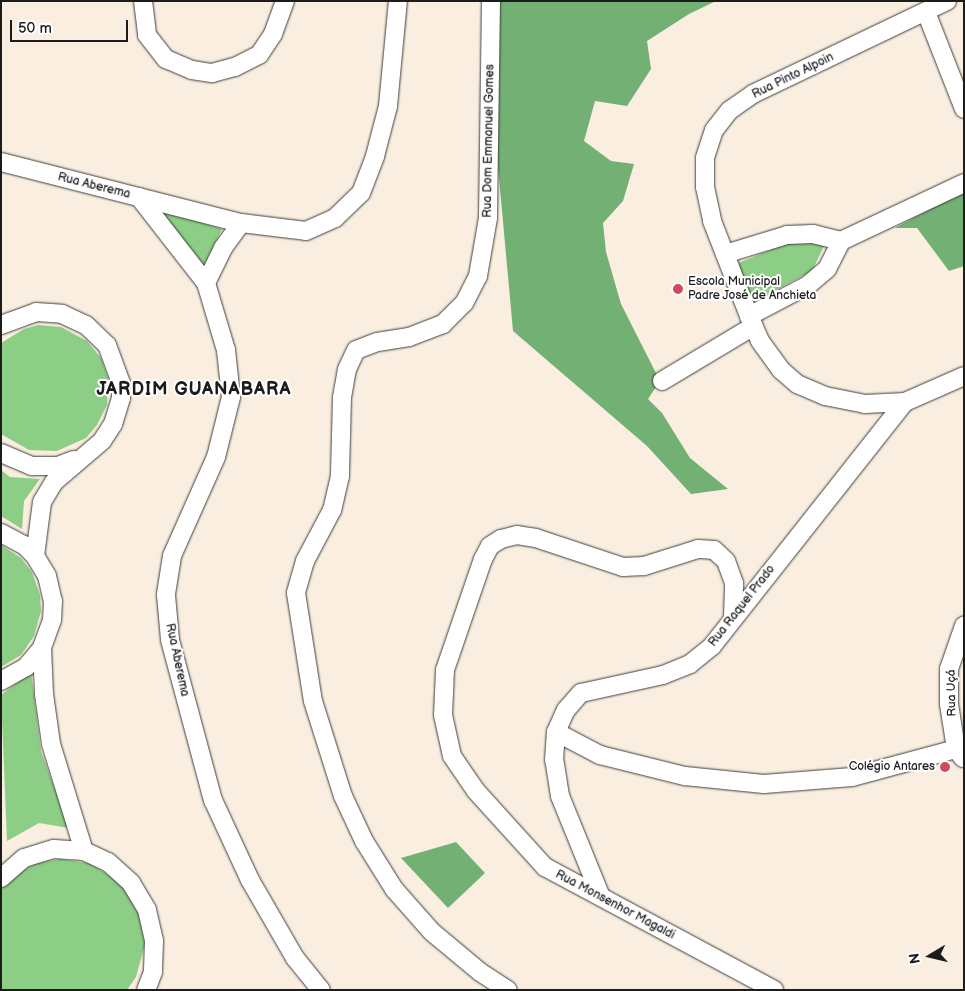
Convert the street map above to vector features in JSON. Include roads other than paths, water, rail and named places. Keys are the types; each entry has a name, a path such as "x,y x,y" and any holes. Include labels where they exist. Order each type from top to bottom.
{"street":[{"path":"143,1 147,35 166,59 192,70 212,73 235,67 259,55 274,34 285,1"},
{"path":"138,197 242,223 306,230 336,218 361,193 388,106 398,1"},
{"name":"Rua Dom Emmanuel Gomes","path":"491,1 488,218 478,276 464,303 444,324 409,337 377,342 356,350 347,369 342,398 340,476 332,510 305,561 296,593 313,701 343,796 364,841 394,889 432,932 480,972 508,990"},
{"name":"Rua Pinto Alpoin","path":"905,402 865,404 825,396 797,384 781,370 751,321 712,221 705,187 705,158 714,130 729,111 752,94 947,1"},
{"path":"926,12 964,108"},
{"name":"Rua Aberema","path":"1,162 138,197 206,283 226,350 231,397 216,457 172,556 166,595 170,640 213,800 250,880 295,958 321,990"},
{"path":"662,381 751,321 808,286 827,269 841,241 964,183"},
{"path":"206,283 223,248 242,223"},
{"path":"725,254 787,235 813,234 841,241"},
{"path":"1,326 36,312 62,314 86,325 107,345 121,383 120,398 113,424 102,441 54,482 42,502 35,556"},
{"path":"905,402 964,376"},
{"name":"Rua Raquel Prado","path":"601,897 560,796 554,760 556,732 566,710 581,693 663,675 690,664 712,646 733,616 905,402"},
{"path":"1,453 32,466 58,466 81,458"},
{"path":"1,533 24,545 35,556 47,576 53,601 52,620 42,648 26,667 1,681"},
{"name":"Rua Monsenhor Magaldi","path":"733,616 734,583 726,561 714,550 698,549 644,566 623,567 559,543 517,535 490,546 483,559 444,670 443,715 452,756 476,791 545,868 774,990"},
{"name":"Rua Uçá","path":"960,754 949,704 949,669 964,626"},
{"path":"42,648 44,694 51,744 84,851"},
{"path":"556,732 600,756 685,776 764,784 852,777 960,754"},
{"path":"1,878 24,858 54,849 84,851 108,862 131,883 147,910 154,940 153,972 146,990"}],"place":[{"name":"Escola Municipal Padre José de Anchieta","path":"678,289"},
{"name":"Colégio Antares","path":"945,767"}],"district":[{"name":"JARDIM GUANABARA","path":"194,390"}]}
